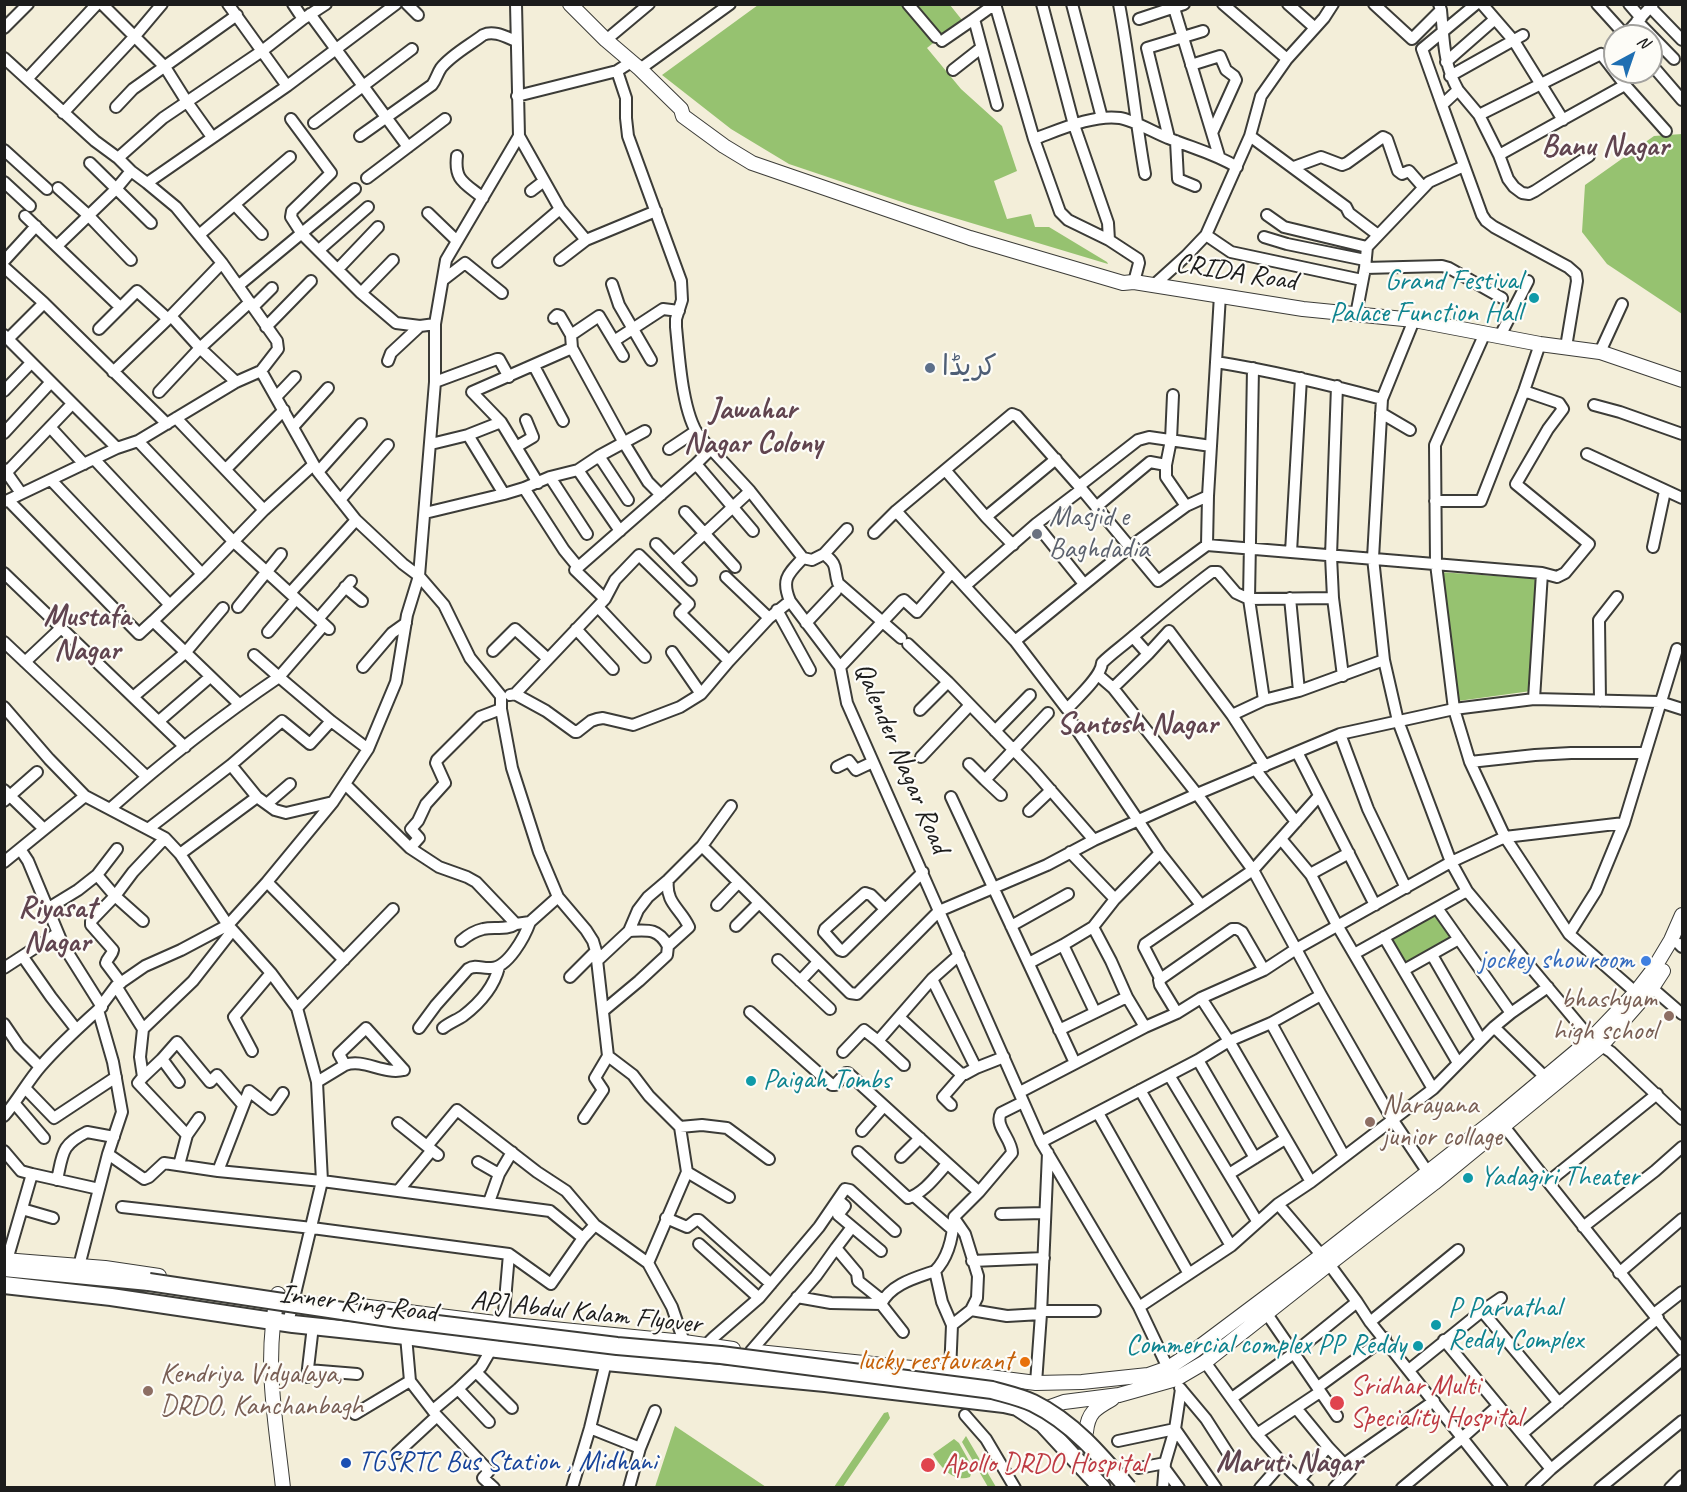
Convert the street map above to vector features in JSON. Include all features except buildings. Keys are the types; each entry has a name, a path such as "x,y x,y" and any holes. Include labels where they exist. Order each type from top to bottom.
{"highway":[{"name":"APJ Abdul Kalam Flyover","path":"5,1263 396,1318 617,1346 721,1355 992,1390 1033,1403 1069,1426 1097,1452 1128,1488"},
{"name":"Inner Ring Road","path":"4,1285 606,1362 825,1383 965,1413 1010,1406 1030,1414 1043,1424 1102,1488"}],"main road":[{"name":"CRIDA Road","path":"577,7 606,40 681,109 688,110 736,149 755,156 975,230 1125,275 1134,282 1304,309 1414,320 1540,344 1599,352 1683,380"},
{"path":"1644,993 1653,970 1683,915"},
{"path":"1175,1379 1194,1351 1326,1260 1431,1177 1503,1125 1596,1043 1644,993 1681,942"},
{"path":"1431,1177 1493,1120 1545,1077 1596,1043"},
{"path":"1030,1414 1064,1402 1119,1395 1175,1379 1206,1362 1267,1314 1326,1260"},
{"name":"Inner Ring Road","path":"5,1263 105,1268 295,1297 503,1324 684,1342 1041,1383 1082,1382 1148,1375 1175,1379"},
{"path":"278,1294 280,1322 270,1359 273,1413 283,1488"},
{"path":"1041,1383 1048,1402 1070,1417 1086,1432 1136,1488"},
{"path":"1086,1432 1087,1419 1092,1412 1119,1395"}],"street":[{"path":"4,28 28,4"},
{"path":"27,78 97,4"},
{"path":"102,4 165,67 212,137"},
{"path":"63,113 162,4"},
{"path":"228,4 287,86"},
{"path":"293,4 307,16 335,49 408,147"},
{"path":"118,158 163,118 262,51 326,4"},
{"path":"147,183 287,86 396,4"},
{"path":"406,4 418,15"},
{"path":"516,4 519,136 560,209 586,240"},
{"path":"606,40 649,4"},
{"path":"908,4 939,39 995,4 1034,139 1060,212 1064,217 1109,240 1138,259 1134,282"},
{"path":"1042,4 1074,125 1108,223 1109,240"},
{"path":"1072,4 1102,118"},
{"path":"1119,4 1144,174"},
{"path":"1144,4 1143,17 1179,6 1183,38 1219,156"},
{"path":"1223,4 1287,59"},
{"path":"1288,4 1314,28"},
{"path":"1154,285 1206,235 1250,136 1261,96 1287,59 1324,18 1333,4"},
{"path":"1374,4 1412,39 1440,7"},
{"path":"1476,4 1422,48 1486,221 1568,267 1576,274 1577,281 1566,347"},
{"path":"1482,4 1495,19 1518,38 1541,85 1563,120"},
{"path":"1598,4 1616,24"},
{"path":"1629,4 1639,20 1674,59"},
{"path":"517,96 636,66 728,5"},
{"path":"1636,24 1652,6 1683,40"},
{"path":"1440,7 1446,62 1450,76 1458,90 1479,115 1508,179 1514,187 1522,193 1529,194 1589,156"},
{"path":"116,107 133,89 237,15"},
{"path":"974,19 997,105"},
{"path":"1446,62 1495,19"},
{"path":"1195,186 1178,179 1172,140 1148,48 1203,31"},
{"path":"360,136 432,85 437,79 439,70 446,63 483,35 495,33 516,40"},
{"path":"1450,76 1518,38"},
{"path":"953,70 981,48"},
{"path":"314,123 412,49"},
{"path":"1479,115 1601,54 1624,85 1666,131"},
{"path":"1191,65 1220,56 1226,70 1236,80 1212,133"},
{"path":"5,60 95,141 176,207 222,263 277,341 278,349 261,370 236,382 138,441 117,448 7,501 140,634 264,510 315,469 361,424"},
{"path":"617,71 626,98 628,135 681,280 682,300 676,327 687,406 696,431 750,491 803,558 817,559 847,529"},
{"path":"1663,78 1683,100"},
{"path":"1499,155 1624,85"},
{"path":"1442,105 1458,90"},
{"path":"1034,139 1102,118 1121,118 1172,140 1219,156 1237,167"},
{"path":"291,119 331,173 292,211 291,218 302,234 361,293 396,323 420,326 435,324"},
{"path":"367,178 445,119"},
{"path":"143,1029 193,981 230,928 333,802 368,749 396,682 406,623 419,576 435,382 435,324 446,260 519,136"},
{"path":"1250,136 1346,207 1349,213 1378,235"},
{"path":"1294,168 1321,157 1341,165 1347,163 1383,137 1387,139 1398,171 1402,174 1409,171 1423,187"},
{"path":"4,150 88,215 131,260"},
{"path":"457,156 455,170 459,178 483,198"},
{"path":"199,235 290,157"},
{"path":"90,163 151,223"},
{"path":"1356,315 1367,247 1423,187 1435,178 1464,166"},
{"path":"57,246 116,189 131,171"},
{"path":"531,191 544,181"},
{"path":"4,182 28,211 36,226 120,308"},
{"path":"238,286 355,189"},
{"path":"235,205 262,234"},
{"path":"319,250 368,207"},
{"path":"498,262 560,209"},
{"path":"560,260 586,240 656,211"},
{"path":"428,213 457,241"},
{"path":"1267,215 1284,227 1367,247"},
{"path":"7,254 36,226"},
{"path":"338,269 378,227"},
{"path":"1206,235 1231,252 1362,280"},
{"path":"1264,237 1365,264 1442,266 1502,298"},
{"path":"361,293 393,260"},
{"path":"113,372 222,263"},
{"path":"443,280 465,263 502,293"},
{"path":"4,267 44,303 113,372 226,469 264,510"},
{"path":"266,327 311,281"},
{"path":"1500,336 1528,281"},
{"path":"612,284 619,305 651,360"},
{"path":"159,392 200,348 272,288"},
{"path":"99,329 137,291 236,382"},
{"path":"1207,545 1220,295"},
{"path":"44,303 7,342 117,448"},
{"path":"1599,352 1623,304"},
{"path":"614,341 663,309 679,311"},
{"path":"554,318 557,315 560,316 571,335 572,348 624,443 648,482 661,495"},
{"path":"571,335 599,316 623,356"},
{"path":"1414,320 1382,399 1373,558 1384,660 1398,721 1451,862 1467,891 1596,1043 1611,1052 1683,1119"},
{"path":"388,361 391,353 420,326"},
{"path":"1485,333 1435,446 1436,564 1454,709 1470,762 1505,837 1569,934 1644,993 1683,1014"},
{"path":"1436,501 1481,501 1540,344"},
{"path":"538,483 501,422 472,392 572,348"},
{"path":"435,382 497,358 509,376"},
{"path":"1216,362 1337,386 1382,399"},
{"path":"4,391 31,363"},
{"path":"534,366 562,421"},
{"path":"1253,368 1249,599 1264,700"},
{"path":"261,370 315,469 356,520 419,576 444,606 470,658 501,696 501,709 512,768 539,852 558,897 586,930 593,941 597,955 608,1056 595,1078 603,1090 584,1118"},
{"path":"276,397 295,378"},
{"path":"1291,552 1301,378"},
{"path":"4,433 51,382"},
{"path":"1337,386 1331,556 1333,598 1343,676"},
{"path":"293,427 328,387"},
{"path":"874,533 896,511 1012,414 1017,416 1056,459 1158,581 1207,545 1561,576 1589,544 1516,484 1548,429 1563,409 1559,403 1524,391"},
{"path":"1173,395 1171,440 1166,465 1167,480 1186,506"},
{"path":"21,493 6,470 72,404"},
{"path":"1594,405 1683,434"},
{"path":"226,469 284,410"},
{"path":"1381,413 1410,430"},
{"path":"516,447 533,437 526,420"},
{"path":"431,444 468,435 501,422"},
{"path":"50,427 89,462 202,574"},
{"path":"669,448 696,431"},
{"path":"425,513 504,494 550,477 578,470 599,456 645,432"},
{"path":"468,435 504,494"},
{"path":"965,586 1138,440 1149,437 1211,446"},
{"path":"138,441 233,541 324,624"},
{"path":"340,500 388,445"},
{"path":"645,657 575,570 711,449"},
{"path":"1587,454 1683,498"},
{"path":"599,456 628,500"},
{"path":"986,517 1056,459"},
{"path":"1096,507 1150,462 1166,465"},
{"path":"696,464 753,531"},
{"path":"578,470 620,531"},
{"path":"946,471 1013,545"},
{"path":"550,477 587,534"},
{"path":"51,480 169,604"},
{"path":"524,488 564,550 578,567"},
{"path":"674,562 750,491"},
{"path":"1653,547 1665,491"},
{"path":"1015,641 1130,547 1186,506 1208,496"},
{"path":"896,511 1015,641 1067,709 1098,675 1101,663 1174,600 1212,572 1218,572 1236,593 1249,599 1333,598"},
{"path":"685,512 735,567"},
{"path":"268,632 293,596 356,520"},
{"path":"1036,524 1084,584"},
{"path":"656,544 691,580"},
{"path":"238,607 281,554"},
{"path":"824,554 836,567 838,583 948,682 1051,790 1094,840"},
{"path":"515,694 602,603 615,580 639,555 689,604 680,613 729,661"},
{"path":"501,696 515,694 577,732 597,719 637,724 680,707 701,694 773,614 790,601 786,580 788,574 803,558"},
{"path":"840,667 903,600 917,612 952,572"},
{"path":"4,573 185,747"},
{"path":"1534,699 1542,573"},
{"path":"726,577 773,614 810,670"},
{"path":"111,808 239,704 279,677 324,624 348,584 362,601"},
{"path":"806,622 836,591"},
{"path":"1600,701 1599,620 1617,597"},
{"path":"1290,598 1299,691"},
{"name":"Qalender Nagar Road","path":"790,601 840,667 848,703 1041,1143 1139,1307 1175,1379 1206,1419 1231,1458"},
{"path":"134,697 184,652 224,608"},
{"path":"153,621 239,704"},
{"path":"363,667 392,633 406,623"},
{"path":"25,662 61,628"},
{"path":"493,651 515,629 548,659"},
{"path":"576,629 613,669"},
{"path":"1113,688 1169,631 1232,715 1260,768 1296,822"},
{"path":"1133,637 1148,654"},
{"path":"4,642 147,777"},
{"path":"1569,934 1596,891 1624,823 1677,649"},
{"path":"672,652 701,694"},
{"path":"254,655 331,721 368,749"},
{"path":"1232,715 1264,700 1299,691 1384,660"},
{"path":"1098,675 1113,688 1197,794 1252,870 1392,1119 1431,1177"},
{"path":"159,721 210,677"},
{"path":"920,710 948,682"},
{"path":"995,731 1030,695"},
{"path":"702,846 850,993 857,994 939,910 1047,865 1094,840 1197,794 1340,734 1454,709 1534,699 1660,702 1683,709"},
{"path":"921,757 970,705"},
{"path":"4,707 85,796 165,838 180,854 230,928 271,973 297,1008 317,1082 322,1181 295,1297 280,1322"},
{"path":"410,849 419,838 411,829 418,821 426,804 445,783 436,763 480,717 501,709"},
{"path":"986,780 1048,713"},
{"path":"148,829 231,765 282,721 310,744 331,721"},
{"path":"1071,721 1160,853 1201,905"},
{"path":"1340,734 1368,809 1406,888"},
{"path":"1297,753 1375,906"},
{"path":"1470,762 1571,753 1644,753"},
{"path":"837,767 849,761 856,770 873,762"},
{"path":"969,764 1001,795"},
{"path":"231,765 257,797 275,810 286,813 333,802"},
{"path":"37,772 6,796 44,830"},
{"path":"267,804 290,784"},
{"path":"345,784 410,849 439,867 476,882 516,924"},
{"path":"1029,811 1051,790"},
{"path":"4,862 85,796"},
{"path":"1177,1013 1160,985 1160,978 1144,947 1145,944 1252,870 1319,796"},
{"path":"180,854 257,797"},
{"path":"951,797 1075,1064"},
{"path":"570,977 629,931 638,910 702,846 730,806"},
{"path":"797,1297 831,1302 882,1301 935,1271 943,1263 953,1230 954,1217 1012,1153 1012,1147 998,1122 1001,1113 1075,1064 1202,998 1264,970 1337,925 1451,862 1505,837 1624,823"},
{"path":"165,838 91,921 91,925 112,950 106,963 143,1029 140,1080 187,1135"},
{"path":"1281,839 1311,875 1337,925 1433,1089"},
{"path":"20,849 28,861 63,945 100,1008 122,1112 108,1154 79,1266"},
{"path":"47,909 97,875 117,849"},
{"path":"1070,852 1115,899"},
{"path":"1029,963 1093,927 1115,899 1160,853"},
{"path":"1311,875 1349,853"},
{"path":"885,909 871,895 865,893 824,932 843,951 923,872"},
{"path":"97,875 115,896 143,921"},
{"path":"603,1011 667,955 669,946 689,927 670,901 667,889 668,880"},
{"path":"267,882 344,960"},
{"path":"717,905 738,883"},
{"path":"1354,954 1467,891"},
{"path":"1011,926 1068,894"},
{"path":"419,1028 468,969 472,966 488,969 499,967 504,963 525,936 530,922 558,897"},
{"path":"736,926 759,903"},
{"path":"1437,908 1510,1013"},
{"path":"297,1008 393,909"},
{"path":"461,941 482,929 507,929 516,924 530,922"},
{"path":"1093,927 1126,997 1145,1027"},
{"path":"4,1116 15,1104 39,1067 100,1008 119,985 145,966 230,928"},
{"path":"1160,978 1234,928 1242,932 1264,970"},
{"path":"629,931 650,930 669,946"},
{"path":"4,968 58,933"},
{"path":"1384,937 1458,1063"},
{"path":"1404,970 1459,939"},
{"path":"1063,945 1095,1012"},
{"path":"1432,955 1481,1040"},
{"path":"878,1041 932,979 959,956"},
{"path":"23,957 76,1029"},
{"path":"778,960 830,1009"},
{"path":"800,981 818,962"},
{"path":"443,1028 462,1017 483,997 497,977 499,967"},
{"path":"252,1051 234,1017 271,973"},
{"path":"932,979 976,1068"},
{"path":"1139,1307 1231,1246 1278,1204 1311,1182 1433,1089 1494,1027 1548,987"},
{"path":"1041,1143 1198,1060 1229,1041 1271,1023 1321,995"},
{"path":"1059,1030 1126,997"},
{"path":"1202,998 1311,1182"},
{"path":"750,1012 832,1085 848,1073 979,1192"},
{"path":"900,1018 963,1074"},
{"path":"1271,1023 1344,1156"},
{"path":"4,1024 19,1046 39,1067"},
{"path":"1494,1027 1545,1077"},
{"path":"317,1082 354,1062 390,1072 404,1070 366,1028 339,1054 345,1065"},
{"path":"843,1052 862,1031 866,1031 904,1065"},
{"path":"119,1094 140,1080 177,1042 210,1082 217,1075 243,1105"},
{"path":"608,1056 633,1075 680,1127 687,1172 648,1263"},
{"path":"951,1105 943,1097 963,1074 1004,1057"},
{"path":"162,1059 179,1082"},
{"path":"1198,1060 1255,1158"},
{"path":"1169,1075 1257,1221"},
{"path":"25,1088 54,1118 116,1077"},
{"path":"1140,1090 1231,1246"},
{"path":"218,1171 249,1091 272,1109 283,1093"},
{"path":"1548,1182 1657,1094"},
{"path":"15,1104 44,1138"},
{"path":"862,1131 884,1106"},
{"path":"398,1191 432,1150 456,1110 566,1191 595,1225 648,1263 672,1307 684,1342 679,1368"},
{"path":"1098,1113 1189,1274"},
{"path":"179,1165 187,1135 199,1118"},
{"path":"398,1123 432,1150"},
{"path":"680,1127 702,1125 727,1128 769,1159"},
{"path":"1503,1125 1619,1273 1683,1350"},
{"path":"57,1180 63,1151 67,1146 87,1131 114,1137"},
{"path":"902,1157 920,1138"},
{"path":"1229,1174 1285,1139"},
{"path":"1583,1227 1656,1171 1683,1147"},
{"path":"4,1151 21,1171 99,1189"},
{"path":"489,1202 499,1174 512,1152"},
{"path":"858,1152 908,1198 930,1183 947,1164"},
{"path":"1041,1383 1041,1312 1048,1153"},
{"path":"108,1154 144,1179 164,1163 550,1211 584,1238"},
{"path":"478,1162 499,1174"},
{"path":"687,1172 729,1197"},
{"path":"5,1263 32,1174"},
{"path":"706,1345 759,1298 819,1227 846,1190 848,1189 895,1231"},
{"path":"914,1196 953,1230"},
{"path":"838,1200 845,1206 838,1215 881,1251"},
{"path":"1278,1204 1326,1260 1370,1322 1434,1401 1496,1485"},
{"path":"122,1207 312,1228 509,1254 551,1284 595,1225"},
{"path":"22,1209 53,1218"},
{"path":"1000,1214 1045,1213"},
{"path":"952,1325 971,1310 977,1298 978,1276 965,1234 954,1217"},
{"path":"666,1218 687,1227 699,1220 771,1284"},
{"path":"1619,1273 1683,1219"},
{"path":"4,1225 16,1230"},
{"path":"751,1351 816,1276 852,1227"},
{"path":"699,1244 759,1298"},
{"path":"836,1248 858,1273 858,1281 882,1301 903,1332"},
{"path":"1370,1322 1458,1250"},
{"path":"503,1324 509,1254"},
{"path":"972,1261 1044,1258"},
{"path":"935,1271 942,1302 952,1325 950,1372"},
{"path":"1521,1434 1683,1292"},
{"path":"1409,1370 1482,1311 1502,1298"},
{"path":"1232,1398 1294,1353 1357,1302"},
{"path":"971,1310 1007,1316 1041,1312 1095,1311"},
{"path":"1482,1311 1559,1403"},
{"path":"1267,1314 1337,1416"},
{"path":"313,1326 308,1373 357,1374"},
{"path":"406,1336 410,1381 435,1413 489,1471 483,1478 494,1488"},
{"path":"1257,1434 1296,1408 1384,1338"},
{"path":"1444,1341 1551,1468"},
{"path":"397,1453 481,1367 492,1348"},
{"path":"1531,1488 1551,1468 1683,1360"},
{"path":"572,1488 606,1362"},
{"path":"1206,1362 1257,1434 1308,1488"},
{"path":"476,1372 512,1408"},
{"path":"1163,1488 1165,1466 1175,1429 1175,1379"},
{"path":"355,1414 410,1381"},
{"path":"459,1389 489,1422"},
{"path":"1344,1464 1434,1401"},
{"path":"1402,1488 1498,1406"},
{"path":"1296,1408 1328,1447 1351,1470 1334,1488"},
{"path":"629,1488 640,1448 655,1411"},
{"path":"965,1413 986,1439 1015,1488"},
{"path":"1600,1488 1683,1421"},
{"path":"590,1428 640,1448"},
{"path":"1118,1441 1175,1429"},
{"path":"1175,1429 1216,1488"},
{"path":"1300,1479 1328,1447"},
{"path":"1260,1488 1282,1463"},
{"path":"1139,1467 1165,1466"},
{"path":"1165,1466 1179,1488"},
{"path":"1670,1488 1683,1476"}],"green space":[{"path":"758,5 950,5 962,20 927,48 961,89 1002,126 1017,171 994,181 1007,219 1031,214 1035,227 1049,227 1108,264 908,204 789,164 731,129 662,75"},
{"path":"1682,134 1682,314 1607,264 1582,232 1585,185 1654,136"},
{"path":"1439,572 1540,579 1531,691 1458,701"},
{"path":"1436,910 1456,939 1404,968 1386,936"},
{"path":"888,1412 890,1418 843,1487 834,1487 884,1413"},
{"path":"675,1426 766,1487 655,1487"},
{"path":"966,1436 996,1487 988,1487 962,1442"},
{"path":"954,1439 959,1443 973,1468 970,1477 958,1478 948,1473 933,1454"}],"place":[{"name":"Grand Festival Palace Function Hall","path":"1534,298"},
{"name":"کریڈا","path":"930,368"},
{"name":"Masjid e Baghdadia","path":"1037,534"},
{"name":"jockey showroom","path":"1646,961"},
{"name":"bhashyam high school","path":"1669,1016"},
{"name":"Paigah Tombs","path":"751,1081"},
{"name":"Narayana junior collage","path":"1370,1122"},
{"name":"Yadagiri Theater","path":"1468,1178"},
{"name":"P Parvathal Reddy Complex","path":"1436,1325"},
{"name":"Commercial complex PP Reddy","path":"1418,1346"},
{"name":"lucky restaurant","path":"1025,1362"},
{"name":"Kendriya Vidyalaya, DRDO, Kanchanbagh","path":"148,1391"},
{"name":"Sridhar Multi Speciality Hospital","path":"1337,1403"},
{"name":"TGSRTC Bus Station , Midhani","path":"346,1463"},
{"name":"Apollo DRDO Hospital","path":"928,1465"}],"district":[{"name":"Banu Nagar","path":"1605,147"},
{"name":"Jawahar Nagar Colony","path":"753,427"},
{"name":"Mustafa Nagar","path":"87,634"},
{"name":"Santosh Nagar","path":"1137,725"},
{"name":"Riyasat Nagar","path":"57,926"},
{"name":"Maruti Nagar","path":"1289,1463"}]}
